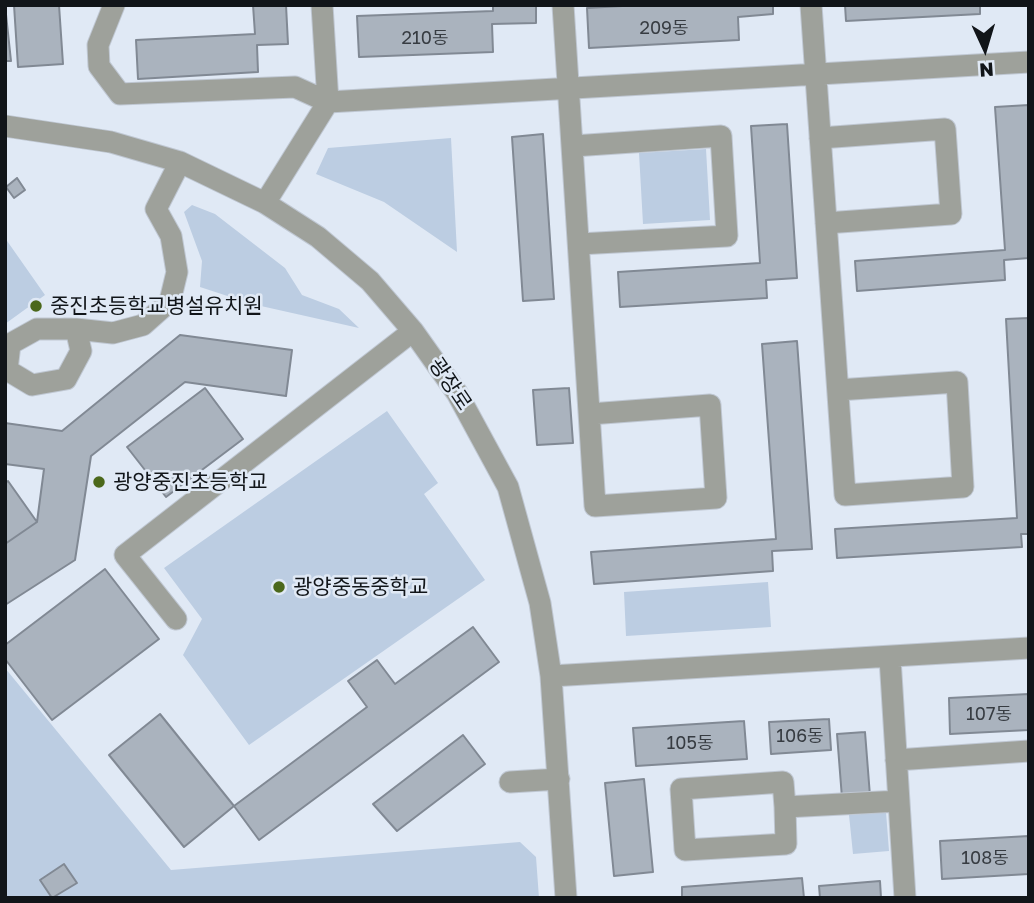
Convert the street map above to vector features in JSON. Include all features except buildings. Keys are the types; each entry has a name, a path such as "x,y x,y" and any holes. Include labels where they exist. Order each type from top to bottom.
{"street":[{"path":"114,5 97,45 99,66 120,94 295,87 328,102 1029,62"},
{"path":"265,203 328,102 322,5"},
{"path":"563,5 595,506 716,498 710,405 590,414"},
{"path":"811,5 845,495 963,487 957,382 838,390"},
{"name":"광장로","path":"5,126 111,142 180,162 265,203 318,237 359,272 413,331 457,393 508,487 540,603 551,677 566,898"},
{"path":"820,138 945,129 947,153 951,214 826,223"},
{"path":"573,146 721,136 726,211 727,236 579,244"},
{"path":"76,329 113,333 143,325 170,301 177,272 171,236 156,209 180,162"},
{"path":"176,619 125,555 413,331"},
{"path":"551,677 1029,648"},
{"path":"890,658 905,898"},
{"path":"896,760 1029,751"},
{"path":"510,782 559,779"},
{"path":"783,782 785,807 786,844 685,850 681,789 783,782"},
{"path":"785,807 899,801"}],"shaded area":[{"path":"451,138 457,252 384,202 316,174 328,148"},
{"path":"706,149 710,220 643,224 639,153"},
{"path":"192,205 215,214 285,268 302,295 339,309 359,328 252,304 200,287 202,261 184,212"},
{"path":"5,238 45,295 5,324"},
{"path":"387,411 438,483 424,494 485,580 249,745 183,655 202,619 164,568"},
{"path":"768,582 771,627 626,636 624,592"},
{"path":"5,668 171,870 520,842 536,857 539,898 5,898"},
{"path":"886,812 889,851 853,854 849,815"}],"place":[{"name":"중진초등학교병설유치원","path":"36,306"},
{"name":"광양중진초등학교","path":"99,482"},
{"name":"광양중동중학교","path":"279,587"}]}
